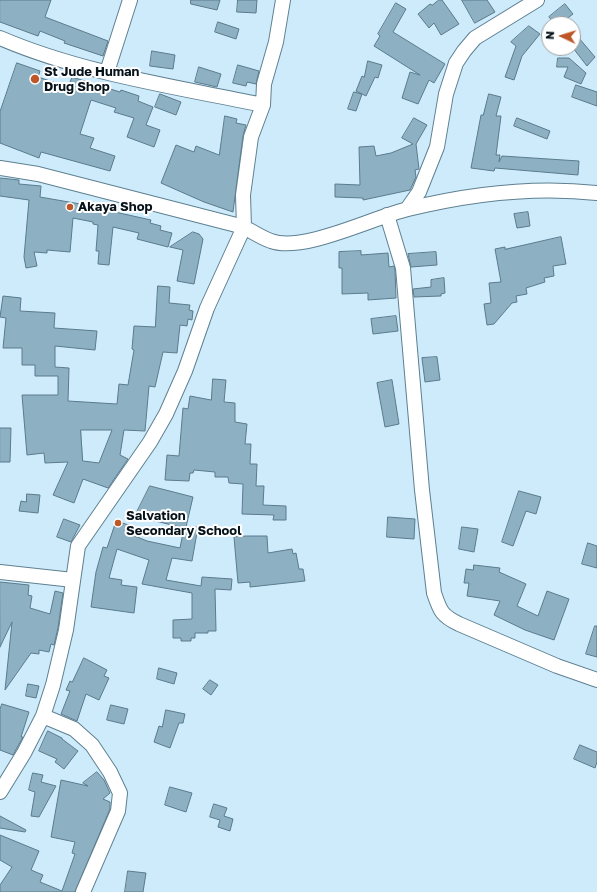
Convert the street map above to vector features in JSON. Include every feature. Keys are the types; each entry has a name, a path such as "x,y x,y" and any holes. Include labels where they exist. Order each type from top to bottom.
{"street":[{"path":"107,72 130,0"},
{"path":"0,792 24,753 43,716 53,685 66,630 78,546 150,442 166,414 185,371 207,308 244,227 244,195 252,137 263,105 264,84 276,42 282,0"},
{"path":"407,209 420,192 437,147 446,94 456,63 475,38 537,0"},
{"path":"0,38 29,51 107,72 263,105"},
{"path":"0,168 38,174 244,227 272,242 315,240 407,209 487,194 535,191 597,193"},
{"path":"387,215 403,268 422,490 434,593 439,608 445,618 556,666 597,680"},
{"path":"0,572 73,580"},
{"path":"43,716 74,729 92,745 110,772 120,793 118,811 83,892"}],"building":[{"path":"0,0 51,0 45,17 108,41 103,56 64,43 65,41 40,31 38,36 0,22"},
{"path":"191,0 220,0 217,10 191,4"},
{"path":"238,0 257,0 256,13 237,12"},
{"path":"439,0 442,0 459,24 441,35 434,23 429,28 418,14 430,4 432,5"},
{"path":"462,0 487,0 495,12 475,23"},
{"path":"396,3 406,9 393,32 445,64 434,83 429,80 418,104 402,98 410,72 420,75 374,46 380,36 378,34"},
{"path":"565,4 573,14 570,16 550,16"},
{"path":"218,22 239,29 236,39 215,32"},
{"path":"529,26 540,34 522,56 514,80 505,77 516,46 511,42"},
{"path":"581,40 595,57 587,66 579,56 581,56"},
{"path":"152,51 175,55 173,69 150,66"},
{"path":"558,58 569,58 586,73 581,84 564,77 568,67 557,67"},
{"path":"368,61 382,65 378,78 375,77 366,96 356,91 362,76 364,77"},
{"path":"17,63 40,71 38,77 68,87 72,77 120,92 121,90 139,96 138,101 153,107 146,125 160,130 154,147 127,137 134,118 114,112 116,108 91,100 80,134 94,138 90,148 115,156 110,171 41,152 39,158 0,143 0,112"},
{"path":"238,65 259,71 256,84 247,82 246,86 233,83"},
{"path":"199,67 221,74 217,87 195,82"},
{"path":"576,85 597,92 597,106 572,97"},
{"path":"354,92 362,94 356,111 348,109"},
{"path":"160,94 181,102 176,115 155,107"},
{"path":"489,94 501,97 496,116 501,116 496,155 500,155 499,162 502,156 579,161 578,175 495,168 494,171 471,168 481,115 483,115"},
{"path":"225,116 237,119 236,123 246,125 243,136 233,212 204,202 161,183 176,145 194,152 196,146 219,155"},
{"path":"414,118 427,125 416,144 419,169 415,170 416,177 410,190 363,200 363,198 335,197 335,184 360,185 359,147 374,146 376,156 391,153 413,144 402,138"},
{"path":"517,118 550,131 547,139 514,126"},
{"path":"0,178 19,180 19,184 41,186 40,197 115,210 115,212 151,220 150,223 161,226 160,230 172,233 168,247 137,239 139,233 113,227 109,265 98,264 99,251 96,251 98,225 93,224 93,222 73,218 70,252 47,250 47,253 34,252 37,266 26,268 24,257 29,200 0,196"},
{"path":"528,212 530,226 517,228 514,214"},
{"path":"193,232 199,234 203,239 194,284 177,281 183,250 170,247"},
{"path":"561,237 566,264 553,266 554,276 544,278 545,282 526,288 527,294 516,296 517,302 512,303 494,324 487,325 484,304 491,303 489,283 501,282 495,249 505,247 505,249"},
{"path":"361,251 361,255 388,253 389,267 394,266 395,270 396,298 368,300 368,293 342,294 342,268 339,268 339,252"},
{"path":"436,252 437,265 411,267 408,254"},
{"path":"444,278 445,293 441,294 441,296 414,297 413,289 431,287 431,280"},
{"path":"158,286 170,287 169,303 190,305 189,310 193,311 192,320 188,319 187,326 180,325 177,353 163,352 155,387 149,386 145,431 124,430 120,455 128,459 108,488 83,479 74,503 53,495 68,462 45,463 44,453 27,455 22,395 58,395 58,376 35,376 35,365 22,365 22,348 3,348 6,318 0,317 3,296 21,298 20,311 55,313 54,328 97,331 95,350 55,346 55,367 69,368 68,401 117,404 119,384 128,385 134,350 132,349 134,326 155,327","holes":["81,430 112,430 99,463 83,461"]},
{"path":"396,316 398,331 373,334 371,319"},
{"path":"437,357 440,380 425,382 422,358"},
{"path":"213,379 226,380 224,402 235,403 235,422 247,424 245,444 251,444 250,464 257,464 256,486 264,486 263,505 286,506 286,520 273,520 274,515 242,514 243,484 229,483 228,477 215,477 215,472 194,470 193,473 190,473 189,481 165,480 167,455 179,456 183,408 188,409 190,396 211,400"},
{"path":"392,380 399,424 385,427 377,383"},
{"path":"0,428 11,428 10,462 0,462"},
{"path":"150,486 193,497 186,527 198,527 192,561 172,558 166,580 201,586 202,577 232,579 231,590 215,589 216,631 208,631 208,633 195,633 195,638 191,638 191,641 181,641 181,638 173,638 173,620 192,619 192,593 142,584 149,560 117,549 109,578 122,580 121,585 137,587 134,613 91,607 96,572 103,547 107,548 116,521 132,526 130,534 147,541 180,548 184,528 135,516"},
{"path":"519,491 541,497 536,514 526,511 513,546 502,542"},
{"path":"27,494 40,495 38,513 19,511 21,501 26,502"},
{"path":"388,517 415,519 414,539 387,537"},
{"path":"64,519 80,525 71,542 57,537"},
{"path":"462,527 478,529 474,552 459,549"},
{"path":"267,536 268,553 292,549 293,554 296,553 299,569 303,569 305,581 250,587 250,582 238,583 234,537"},
{"path":"588,543 597,546 597,568 582,564"},
{"path":"474,565 500,568 499,572 526,584 517,606 538,616 547,591 569,599 554,640 525,630 494,615 500,601 467,596 469,583 464,583 466,569 473,570"},
{"path":"0,582 29,585 28,595 32,596 30,608 50,614 55,591 63,593 54,645 51,644 49,652 39,650 39,654 31,653 5,690 12,622 0,647"},
{"path":"595,626 597,626 597,657 586,654"},
{"path":"84,658 107,670 104,676 109,678 99,700 86,694 77,721 61,714 70,691 66,690 70,681 72,682"},
{"path":"159,668 177,673 174,684 157,679"},
{"path":"210,680 218,685 211,695 203,689"},
{"path":"28,684 39,686 36,698 26,696"},
{"path":"2,704 29,712 21,737 23,737 13,755 0,750 0,710"},
{"path":"111,705 128,709 124,724 107,720"},
{"path":"166,710 185,714 183,723 179,723 170,748 154,742 159,726 162,727"},
{"path":"48,731 62,738 78,751 64,769 55,762 57,759 39,751"},
{"path":"580,745 597,752 597,762 595,768 574,759"},
{"path":"97,772 104,780 110,793 103,799 110,802 110,809 75,892 0,892 0,885 12,867 0,860 0,835 39,851 31,870 43,875 40,882 62,891 75,854 72,853 75,842 51,837 61,780 88,786 83,783"},
{"path":"33,773 43,775 41,782 56,786 39,817 31,816 35,792 29,790"},
{"path":"170,787 192,793 186,812 165,805"},
{"path":"214,804 227,808 224,816 233,819 230,831 218,827 220,820 210,817"},
{"path":"0,816 26,830 25,832 0,828"},
{"path":"128,871 146,873 143,892 125,892"}],"place":[{"name":"St Jude Human Drug Shop","path":"35,79"},
{"name":"Akaya Shop","path":"70,207"},
{"name":"Salvation Secondary School","path":"118,523"}]}
